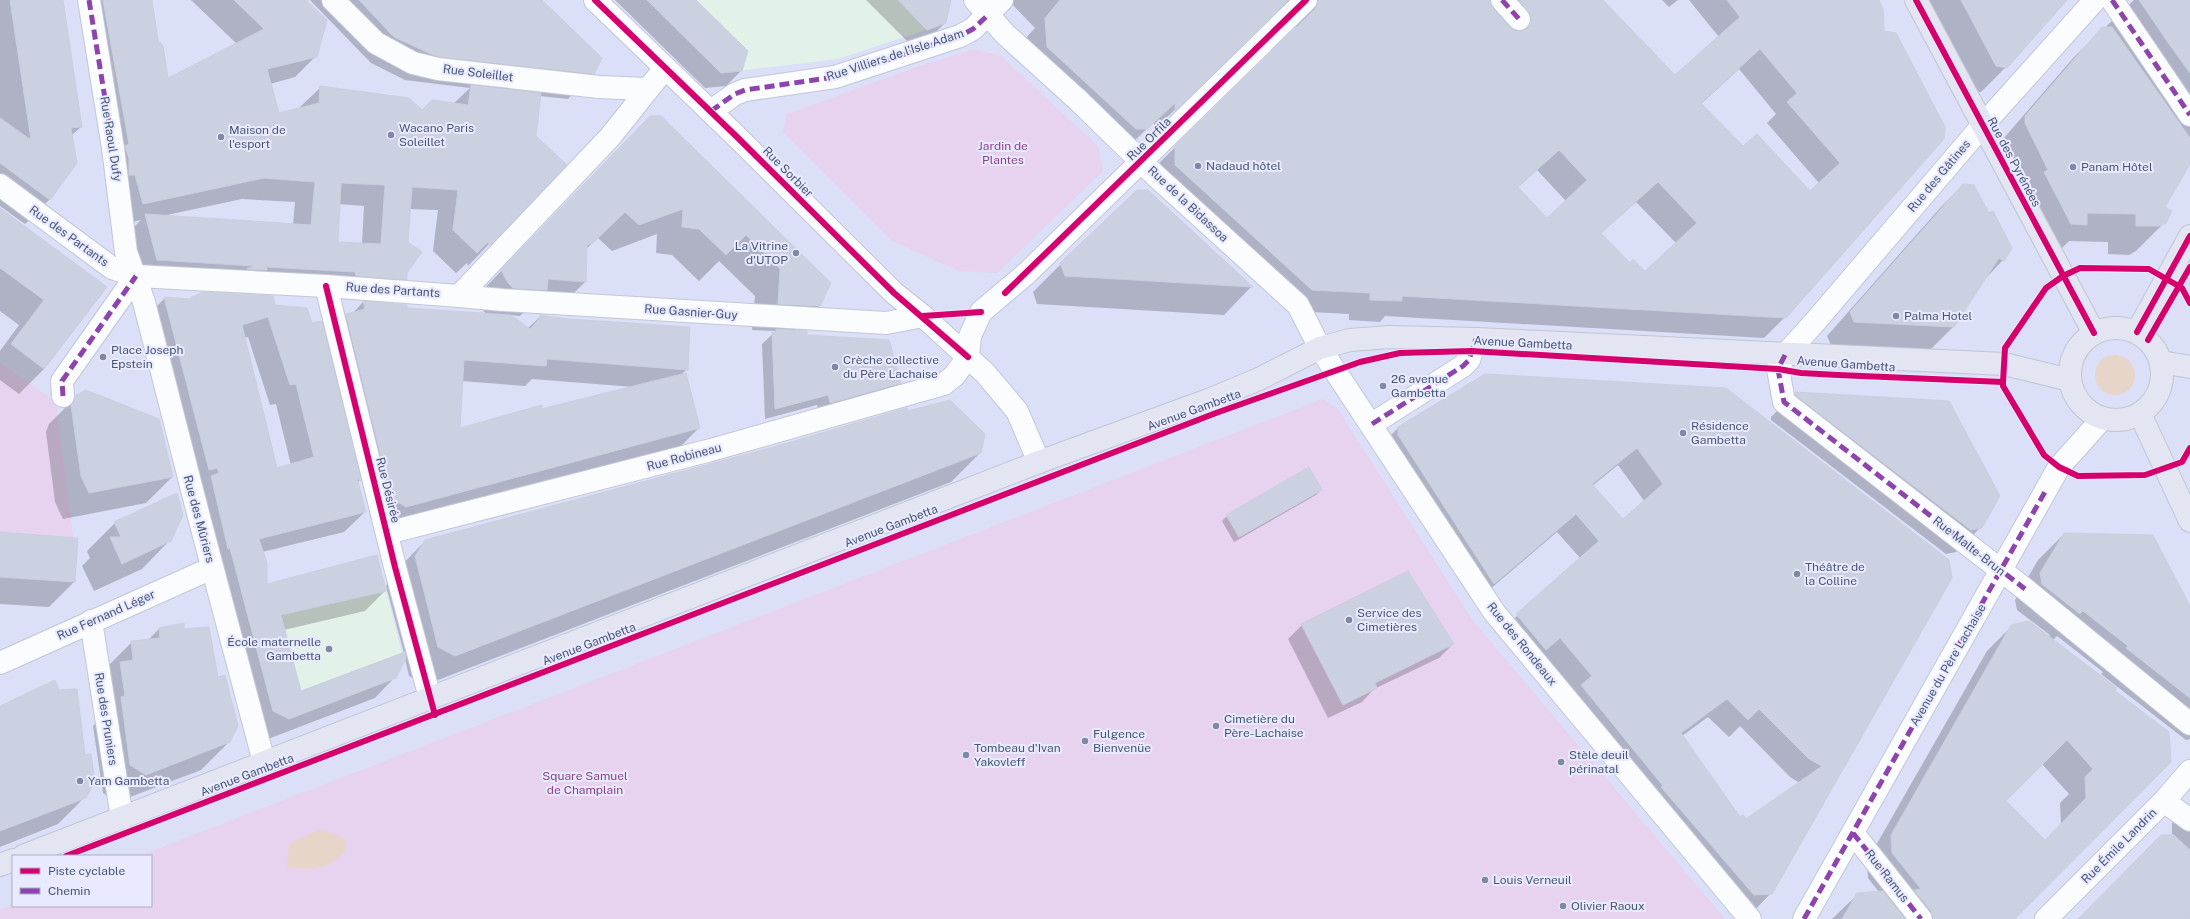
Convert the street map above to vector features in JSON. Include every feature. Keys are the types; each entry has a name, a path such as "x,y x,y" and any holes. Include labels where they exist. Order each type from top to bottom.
{"main road":[{"name":"Rue des Pyrénées","path":"1916,0 2094,333"},
{"path":"2137,332 2190,236"},
{"path":"2109,328 2123,328 2137,332 2148,340 2156,350 2161,362 2163,374 2160,392 2148,408 2140,414 2128,419 2115,420 2102,418 2090,412 2080,404 2074,393 2070,380 2070,366 2075,352 2084,341 2094,333 2109,328"},
{"name":"Avenue Gambetta","path":"26,855 1039,462 1211,399 1259,379 1320,348 1350,340 1389,337 1476,339 1785,355 2009,364 2070,380"},
{"path":"2161,362 2190,367"},
{"path":"2140,414 2190,521"},
{"path":"0,865 12,860"}],"street":[{"name":"Rue Raoul Dufy","path":"89,0 113,148 126,252 136,276"},
{"name":"Rue Soleillet","path":"333,0 376,44 412,63 438,69 584,86 647,89"},
{"name":"Rue Sorbier","path":"595,0 711,112 894,294 923,316 985,373 1017,411 1039,462"},
{"name":"Rue Orfila","path":"968,357 970,336 981,312 1028,273 1306,0"},
{"path":"1502,0 1519,19"},
{"name":"Rue des Gâtines","path":"1785,355 1982,126 2095,0"},
{"path":"2112,0 2190,115"},
{"name":"Rue de la Bidassoa","path":"989,5 1005,34 1298,305 1320,348"},
{"name":"Rue Villiers de l'Isle Adam","path":"711,112 735,94 745,90 835,77 960,36 973,29 989,5"},
{"path":"459,296 610,137 665,68"},
{"name":"Rue des Partants","path":"0,186 112,268 136,276 326,286 459,296"},
{"path":"63,396 62,381 136,276"},
{"name":"Rue des Mûriers","path":"136,276 264,762"},
{"name":"Rue Désirée","path":"326,286 387,533 430,698"},
{"name":"Rue Gasnier-Guy","path":"459,296 503,300 886,323 923,316"},
{"path":"1372,424 1463,366 1469,360 1476,339"},
{"name":"Rue des Rondeaux","path":"1320,348 1372,424 1494,612 1750,919"},
{"name":"Rue Malte-Brun","path":"1785,355 1778,369 1784,402 2001,571 2190,724"},
{"name":"Rue Robineau","path":"387,533 711,450 944,384 954,376 968,357"},
{"name":"Avenue du Père Lachaise","path":"1804,919 2059,467 2102,418"},
{"name":"Rue Fernand Léger","path":"0,663 212,568"},
{"name":"Rue des Pruniers","path":"91,621 122,818"},
{"name":"Rue Émile Landrin","path":"2046,919 2164,801 2190,772"},
{"path":"2164,801 2190,820"},
{"name":"Rue Ramus","path":"1852,833 1921,919"}],"shaded area":[{"path":"0,0 2190,0 2190,919 0,919"},
{"path":"647,0 945,0 950,5 946,23 838,59 721,73"},
{"path":"2111,355 2119,355 2126,358 2132,364 2135,375 2132,386 2126,392 2119,395 2111,395 2104,392 2098,386 2095,379 2095,371 2098,364 2104,358"},
{"name":"École maternelle Gambetta","path":"377,555 404,662 396,678 289,719 273,711 241,591"},
{"path":"320,829 345,839 346,849 340,856 327,865 305,869 287,868 289,844"}],"green space":[{"name":"Jardin de Plantes","path":"974,49 1001,56 1098,146 1103,171 997,273 959,271 892,241 783,132 787,114 920,66"},
{"path":"0,363 56,402 73,537 0,532"},
{"name":"Cimetière du Père-Lachaise","path":"1323,399 1337,408 1473,621 1725,919 0,919 0,910 12,904 12,907 152,907 152,855 142,855"}],"building":[{"path":"10,0 63,0 82,127 71,128 77,163 50,200 0,163 0,118 31,140"},
{"path":"103,0 152,0 158,40 163,46 168,78 264,29 234,0 306,0 327,20 317,57 267,69 279,113 319,103 320,86 409,98 422,110 432,100 468,105 471,85 541,93 536,136 567,165 490,246 488,242 477,253 453,230 458,190 412,187 408,242 422,252 407,273 407,280 356,276 355,272 266,267 267,270 247,269 254,266 157,260 145,214 311,225 315,182 264,178 143,204 135,175 129,175 129,158 125,146 129,144","holes":["341,183 385,185 381,244 338,242"]},
{"path":"359,0 542,0 602,58 594,74 440,57 394,37"},
{"path":"647,0 696,0 748,51 742,71 721,73"},
{"path":"898,0 951,0 946,23 927,30"},
{"path":"1060,0 1288,0 1175,111 1175,103 1147,129 1136,129 1047,47 1045,18"},
{"path":"1318,0 1490,0 1493,8 1510,27 1515,31 1521,31 1528,28 1531,17 1519,0 1603,0 1675,75 1740,17 1727,0 1879,0 1883,9 1884,31 1896,33 1945,127 1944,139 1786,318 1402,296 1402,301 1370,300 1370,293 1312,290 1175,165 1175,146 1315,9","holes":["1760,49 1797,93 1787,102 1840,163 1810,191 1757,134 1743,146 1701,103","1559,150 1587,180 1547,218 1518,187","1658,182 1697,223 1645,271 1633,259 1630,263 1601,233"]},
{"path":"1961,0 2067,0 2007,68 1996,66"},
{"path":"2139,0 2190,0 2190,73 2169,44"},
{"path":"2102,27 2112,27 2190,138 2190,164 2165,207 2172,211 2166,223 2159,226 2136,226 2136,214 2087,213 2087,225 2071,224 2044,172 2048,170 2025,123 2025,116"},
{"path":"650,116 661,116 831,283 820,306 778,304 780,269 746,235 726,255 699,229 682,227 683,209 639,225 625,212 593,243 587,245 586,282 548,279 547,290 513,288 508,283 501,270"},
{"path":"1963,184 1974,185 1989,213 1993,211 2012,248 2004,261 1999,258 1954,327 1854,322 1850,312"},
{"path":"1137,190 1148,190 1253,287 1065,276 1060,263"},
{"path":"0,208 107,287 44,369 11,344 44,300 0,268"},
{"path":"202,292 273,296 275,305 307,308 312,323 322,321 361,481 357,478 366,512 259,539 267,563 267,584 377,555 386,591 281,615 301,691 405,652 406,658 396,678 289,719 273,711 230,548 228,549 211,476 219,473 217,468 209,470 164,297 189,299","holes":["268,317 290,385 296,384 314,457 277,468 242,325"]},
{"path":"363,301 407,305 407,308 511,315 530,329 542,316 540,315 568,319 690,327 688,370 547,359 546,366 464,360 460,428 542,405 541,409 686,373 700,428 406,507 391,498 346,314 365,309"},
{"name":"Crèche collective du Père Lachaise","path":"776,329 808,331 806,335 889,340 901,383 830,403 828,395 775,409 772,332 776,333"},
{"path":"1485,374 1726,388 1949,560 1952,578 1772,894 1754,895 1661,787 1663,786 1581,685 1592,676 1560,638 1546,650 1516,614 1599,541 1576,514 1494,584 1398,435 1398,427","holes":["1637,448 1663,484 1623,519 1592,484","1727,699 1748,720 1759,709 1809,759 1822,766 1746,819 1743,815 1740,817 1681,733"]},
{"path":"86,390 159,419 173,477 89,493 81,476 71,405 75,396"},
{"path":"1795,392 1949,401 2000,496 1982,528 1971,530 1795,395"},
{"path":"950,400 985,434 981,453 455,656 438,647 415,556 425,540 777,446 907,408 908,411"},
{"path":"1309,467 1322,490 1239,537 1226,515"},
{"path":"177,493 183,515 171,541 122,564 110,537 121,537 114,522"},
{"path":"0,532 78,538 75,582 0,577"},
{"path":"2064,533 2153,535 2190,606 2190,698 2126,648 2128,646 2083,611 2080,614 2042,584 2040,573"},
{"name":"Service des Cimetières","path":"1408,571 1454,644 1375,683 1377,688 1343,705 1301,624"},
{"path":"2029,621 2117,688 2115,691 2169,732 2171,762 2015,919 1933,919 1931,911 1914,890 1921,889 1892,853 1891,835 2011,625","holes":["2067,740 2093,769 2085,777 2086,798 2045,840 2006,801"]},
{"path":"184,623 184,629 209,627 218,677 225,675 238,726 230,742 146,775 130,765 121,697 125,696 120,662 133,660 131,641 160,638 159,628"},
{"path":"55,680 59,690 77,689 85,755 91,754 95,782 86,798 0,831 0,706"},
{"path":"2161,835 2174,835 2190,850 2190,919 2078,919"},
{"path":"1883,891 1905,919 1842,919 1857,893"}],"marked path":[{"path":"89,0 113,148"},
{"path":"1502,0 1519,19"},
{"path":"2112,0 2190,115"},
{"path":"711,111 735,94 745,90 835,77 960,36 973,29 989,14"},
{"path":"63,396 62,381 136,276"},
{"path":"1372,424 1463,366 1469,360 1476,339"},
{"path":"1785,355 1778,369 1784,402 2025,589"},
{"path":"1804,919 2046,490"},
{"path":"1853,833 1921,919"}],"cycle path":[{"path":"595,0 736,136 894,293 968,357"},
{"path":"1005,293 1306,0"},
{"path":"1916,0 2094,333"},
{"path":"2137,332 2190,236"},
{"path":"2148,340 2190,267"},
{"path":"2190,303 2182,288 2149,269 2080,268 2063,276 2046,288 2005,348 2003,382 2003,386 2044,455 2059,467 2078,476 2145,475 2182,462 2190,448"},
{"path":"326,286 395,567 435,715"},
{"path":"923,316 981,312"},
{"path":"69,855 1216,413 1360,362 1400,353 1471,351 1778,369 1801,373 2003,382"}],"place":[{"name":"Wacano Paris Soleillet","path":"391,135"},
{"name":"Maison de l'esport","path":"221,137"},
{"name":"Nadaud hôtel","path":"1198,166"},
{"name":"Panam Hôtel","path":"2073,167"},
{"name":"La Vitrine d'UTOP","path":"796,253"},
{"name":"Palma Hotel","path":"1896,316"},
{"name":"Place Joseph Epstein","path":"103,357"},
{"name":"Crèche collective du Père Lachaise","path":"835,367"},
{"name":"26 avenue Gambetta","path":"1383,386"},
{"name":"Résidence Gambetta","path":"1683,433"},
{"name":"Théâtre de la Colline","path":"1797,574"},
{"name":"Service des Cimetières","path":"1349,620"},
{"name":"École maternelle Gambetta","path":"329,649"},
{"name":"Cimetière du Père-Lachaise","path":"1216,726"},
{"name":"Fulgence Bienvenüe","path":"1085,741"},
{"name":"Tombeau d'Ivan Yakovleff","path":"966,755"},
{"name":"Stèle deuil périnatal","path":"1561,762"},
{"name":"Yam Gambetta","path":"80,781"},
{"name":"Louis Verneuil","path":"1485,880"},
{"name":"Olivier Raoux","path":"1563,906"}],"park label":[{"name":"Square Samuel de Champlain","path":"585,783"}]}
